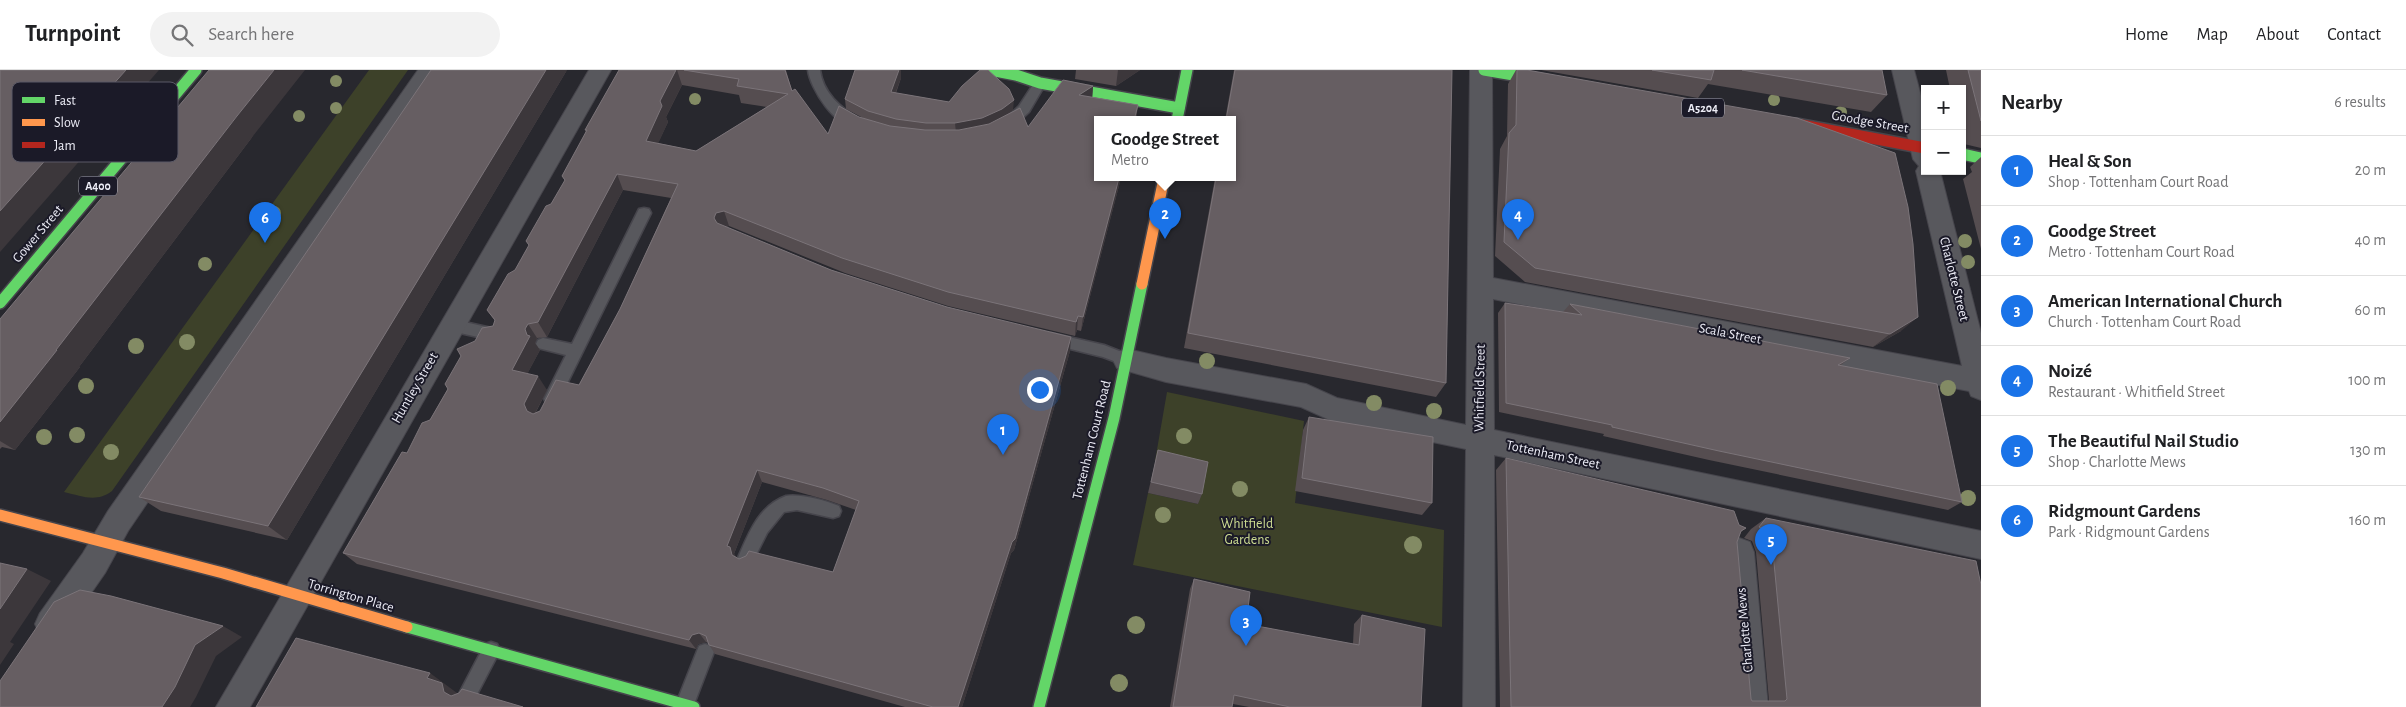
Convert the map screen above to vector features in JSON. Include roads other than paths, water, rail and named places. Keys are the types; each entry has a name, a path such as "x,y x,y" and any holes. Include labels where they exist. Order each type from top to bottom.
{"main road":[{"name":"Gower Street","path":"178,91 196,70"},
{"path":"990,70 1016,75 1040,83 1179,108"},
{"path":"1177,116 1187,70"},
{"path":"1483,70 1561,83"},
{"name":"Goodge Street","path":"1780,122 1921,155"},
{"path":"1966,155 1981,158"},
{"name":"Gower Street","path":"0,302 118,162"},
{"name":"Tottenham Court Road","path":"1039,707 1087,528 1127,360 1163,181"},
{"name":"Torrington Place","path":"0,515 105,544 223,573 297,596 690,706"}],"street":[{"path":"33,649 105,544 118,521 430,70"},
{"name":"Huntley Street","path":"232,707 600,70"},
{"name":"Whitfield Street","path":"1479,707 1483,70"},
{"name":"Charlotte Street","path":"1903,70 1921,140"},
{"name":"Charlotte Street","path":"1930,175 1980,384"},
{"name":"Scala Street","path":"1481,286 1980,384"},
{"name":"Tottenham Street","path":"1127,360 1166,370 1306,396 1332,409 1480,440 1734,505 1981,545"},
{"name":"Charlotte Mews","path":"1739,552 1752,707"}],"lane":[{"path":"814,70 821,93 845,116 865,128"},
{"path":"995,130 1010,123 1016,117 1040,83"},
{"path":"547,410 644,213"},
{"path":"451,325 496,335"},
{"path":"1033,335 1104,352 1127,360"},
{"path":"543,344 576,351"},
{"path":"745,560 764,524 779,507 796,503 833,511"},
{"path":"467,696 491,650"},
{"path":"690,706 705,652"}],"place":[{"name":"Goodge Street","path":"1165,239"},
{"name":"Noizé","path":"1518,240"},
{"name":"Ridgmount Gardens","path":"265,243"},
{"name":"Heal & Son","path":"1003,455"},
{"name":"The Beautiful Nail Studio","path":"1771,565"},
{"name":"American International Church","path":"1246,646"}],"park label":[{"name":"Whitfield Gardens","path":"1247,532"}]}
